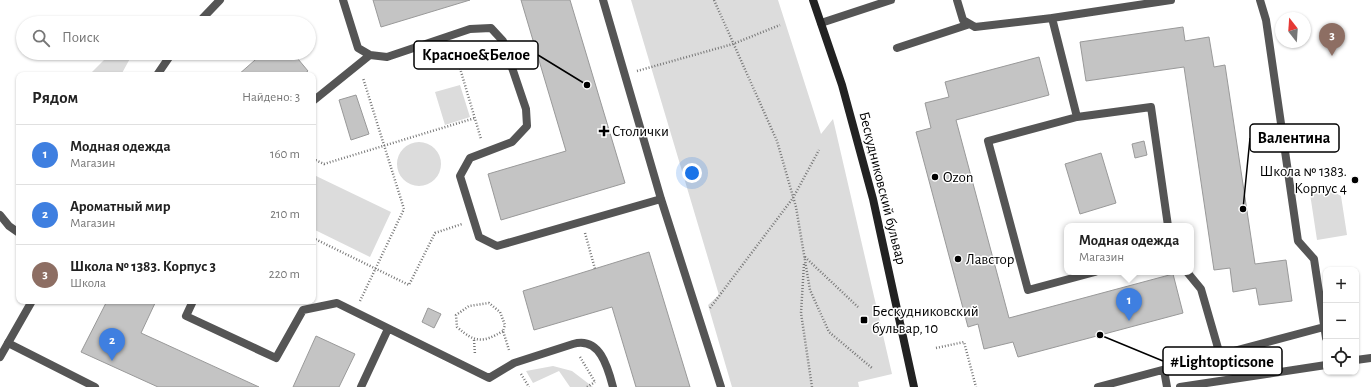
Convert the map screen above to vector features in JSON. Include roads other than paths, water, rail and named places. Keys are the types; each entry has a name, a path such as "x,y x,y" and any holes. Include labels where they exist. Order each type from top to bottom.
{"street":[{"path":"205,16 220,0"},
{"path":"343,0 358,48 370,55 387,57 470,29 491,28 503,40 526,109 527,126 512,142 470,158 460,176 479,238 498,246 661,199"},
{"path":"603,0 661,199 721,387"},
{"name":"Бескудниковский бульвар","path":"813,0 842,85 873,199 914,387"},
{"path":"821,23 891,0"},
{"path":"957,0 963,20 974,27 1052,18 1154,1 1171,0"},
{"path":"1260,0 1266,20 1298,241 1314,259 1323,320"},
{"path":"1052,18 1077,117"},
{"path":"897,48 970,24"},
{"path":"316,99 370,55"},
{"path":"159,72 167,60"},
{"path":"1084,275 1028,290 988,141 1077,117 1151,106 1168,223"},
{"path":"0,215 9,226 16,231"},
{"path":"1190,275 1201,289 1220,355"},
{"path":"192,304 186,316 276,358 303,310 337,303 489,378"},
{"path":"0,357 30,304"},
{"path":"1098,387 1323,327"},
{"path":"361,387 388,329"},
{"path":"489,378 514,363 579,342 591,346 605,359 613,387"},
{"path":"8,343 95,387"},
{"path":"1359,360 1371,358"},
{"path":"1180,387 1323,365"},
{"path":"1164,370 1167,387"},
{"path":"489,378 491,387"}],"place":[{"name":"Школа № 1383. Корпус 3","path":"1332,56"},
{"name":"Красное&Белое","path":"587,85"},
{"name":"Столички","path":"604,131"},
{"name":"Ozon","path":"935,177"},
{"name":"Школа № 1383. Корпус 4","path":"1355,180"},
{"name":"Валентина","path":"1243,209"},
{"name":"Лавстор","path":"958,259"},
{"name":"Бескудниковский бульвар, 10","path":"864,320"},
{"name":"Модная одежда","path":"1129,321"},
{"name":"#Lightopticsone","path":"1100,335"},
{"name":"Ароматный мир","path":"112,361"}]}
